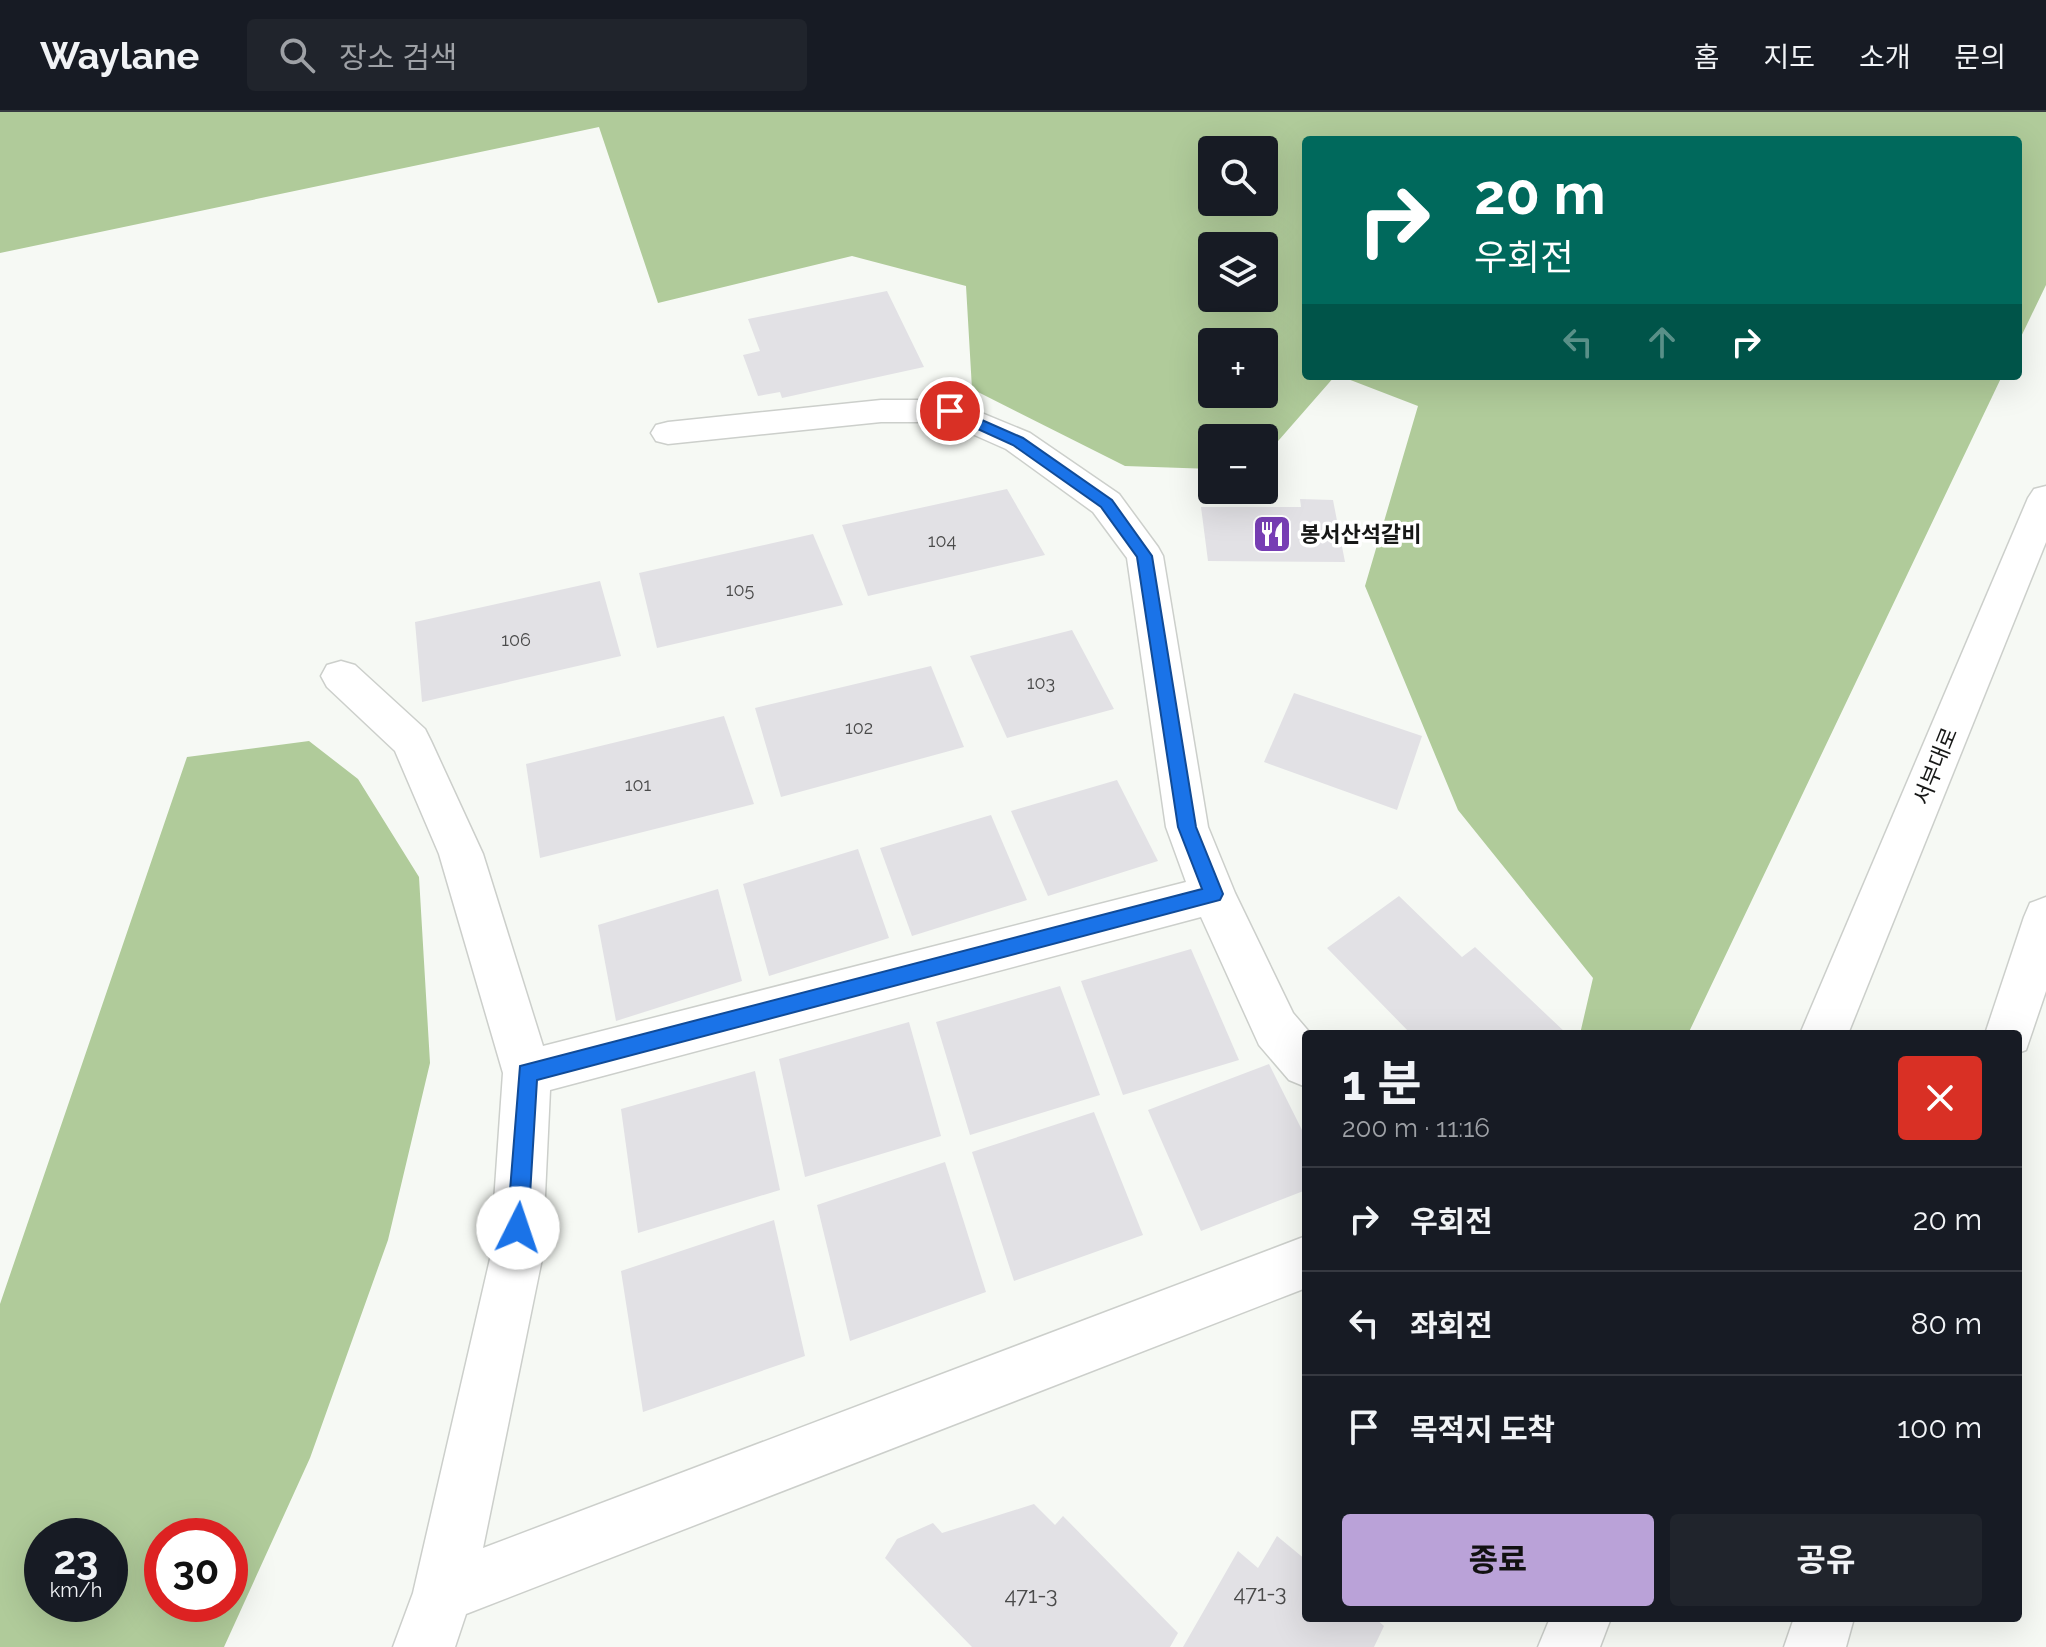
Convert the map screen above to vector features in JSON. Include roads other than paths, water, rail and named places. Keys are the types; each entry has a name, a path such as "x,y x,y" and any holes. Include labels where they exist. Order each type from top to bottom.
{"street":[{"path":"668,433 881,411 950,411 1018,441 1106,503 1145,556 1187,827 1213,894 1276,1029 1302,1059"},
{"name":"서부대로","path":"1826,1030 2046,498"},
{"path":"341,676 411,741 461,854 527,1073 516,1259 443,1593 424,1647"},
{"path":"527,1073 1213,894"},
{"path":"2010,1030 2046,917"},
{"path":"443,1593 1302,1264"},
{"path":"1569,1647 1579,1622"},
{"path":"1815,1647 1823,1622"}],"place":[{"name":"봉서산석갈비","path":"1272,534"}]}
